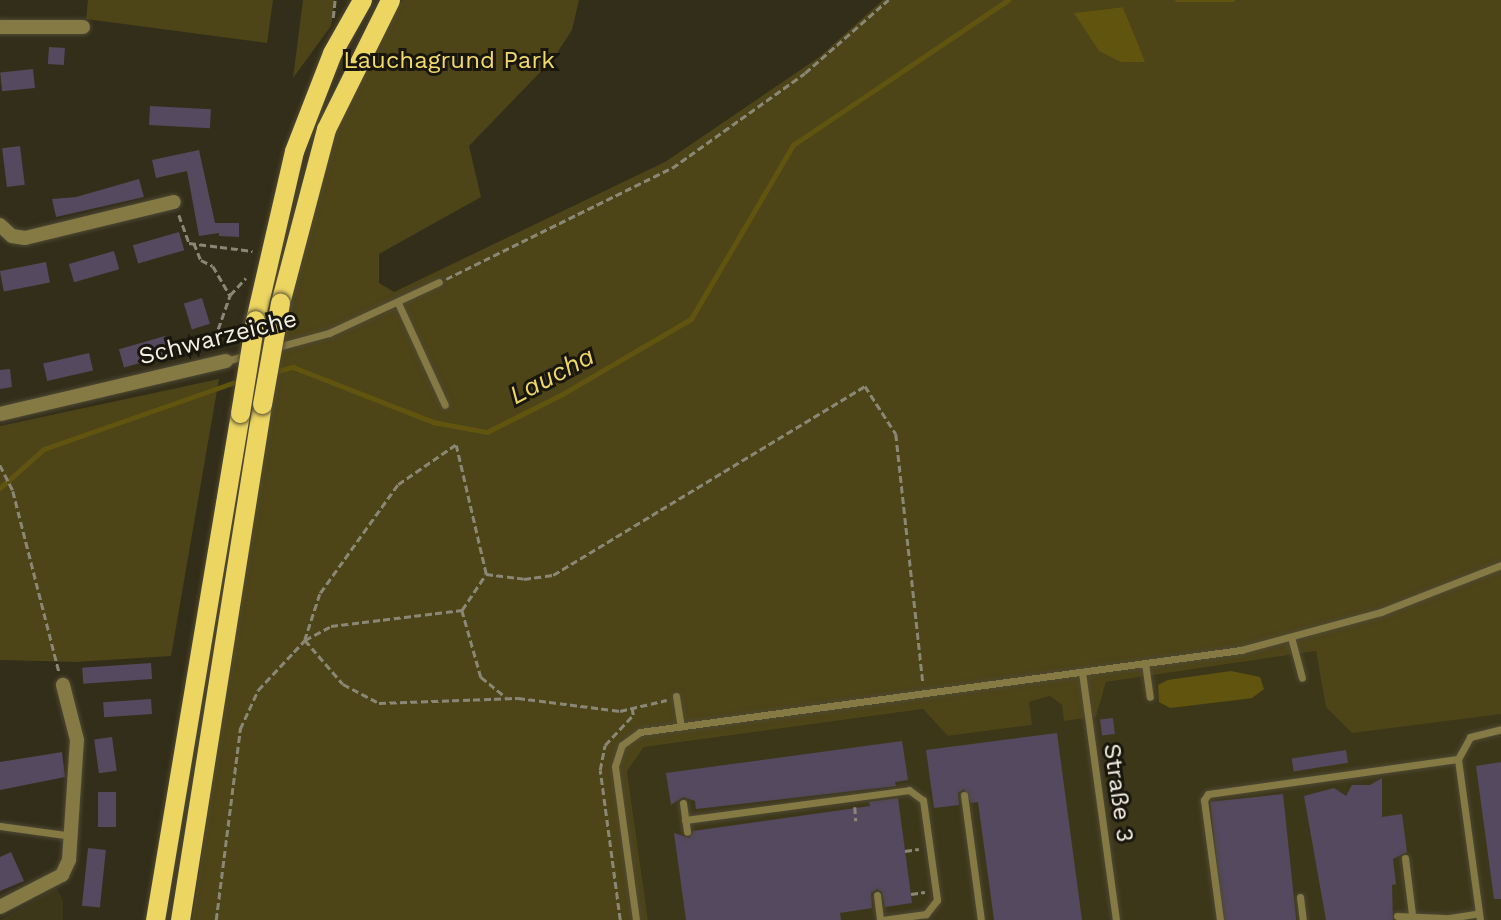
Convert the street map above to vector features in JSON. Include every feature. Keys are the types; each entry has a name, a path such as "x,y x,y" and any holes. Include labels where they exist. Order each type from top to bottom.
{"highway":[{"path":"155,920 255,320 294,151 332,53 362,0"},
{"path":"180,920 280,303 326,129 390,0"}],"street":[{"path":"0,27 83,27"},
{"path":"0,225 12,236 25,238 174,202"},
{"name":"Schwarzeiche","path":"0,414 226,361"},
{"path":"0,907 62,875 72,836 77,740 63,685"}],"lane":[{"name":"Schwarzeiche","path":"226,361 329,333 439,282"},
{"path":"398,303 445,405"},
{"path":"636,920 615,766 622,745 640,733 1241,650 1381,612 1501,565"},
{"path":"1291,636 1302,678"},
{"path":"1146,663 1150,697"},
{"name":"Straße 3","path":"1082,672 1116,920"},
{"path":"677,697 681,727"},
{"path":"1396,916 1412,914 1443,919 1480,916 1458,759 1470,737 1501,729"},
{"path":"1220,920 1204,800 1208,794 1458,759"},
{"path":"856,787 858,796"},
{"path":"685,820 909,790 923,800 937,900 926,914 881,920 877,895"},
{"path":"964,795 981,920"},
{"path":"832,800 833,811"},
{"path":"752,801 753,811"},
{"path":"683,803 687,831"},
{"path":"743,812 745,824"},
{"path":"0,826 72,836"},
{"path":"1405,858 1412,914"},
{"path":"1300,897 1303,920"}],"path":[{"path":"331,26 335,0"},
{"path":"439,282 672,168 805,74 888,0"},
{"path":"174,202 189,243 256,252"},
{"path":"194,243 201,260 214,266 230,295"},
{"path":"203,367 230,295 251,274"},
{"path":"486,574 524,579 553,575 865,386 897,434 924,694"},
{"path":"216,920 240,729 257,690 305,640 331,626 462,610 486,574 456,445 398,485 320,594 305,640"},
{"path":"1,467 13,491 63,685"},
{"path":"462,610 481,677 508,698"},
{"path":"305,640 343,684 379,703 508,698 602,711 632,709 677,697"},
{"path":"620,920 600,770 606,745 633,715 632,709"},
{"path":"905,851 929,848"},
{"path":"911,894 935,890"}],"shaded area":[{"path":"1123,7 1145,62 1121,62 1099,51 1074,13"},
{"path":"1316,651 1322,681 1501,656 1501,920 648,920 627,771 644,747 923,709 949,736 1031,725 1029,702 1050,696 1062,705 1065,721 1096,717 1106,682"},
{"path":"1231,671 1260,677 1264,689 1252,698 1237,700 1170,708 1159,702 1158,685 1168,680"},
{"path":"56,888 63,900 63,920 0,920"}],"green space":[{"path":"88,0 273,0 267,43 86,19"},
{"path":"303,0 335,0 331,26 293,78"},
{"name":"Lauchagrund Park","path":"403,0 579,0 572,30 553,59 469,146 481,197 379,254 379,283 394,292 665,162 818,58 883,0 1501,0 1501,714 1352,733 1326,707 1316,651 1106,682 1096,717 1064,721 1062,705 1050,696 1029,702 1032,725 948,736 923,709 644,747 627,771 648,920 192,920 253,504 290,297 333,139 375,44","holes":["1123,7 1144,62 1121,62 1075,13"]},
{"path":"219,379 171,656 76,662 0,660 0,426"}],"building":[{"path":"49,47 65,48 64,65 48,64"},
{"path":"33,69 35,88 2,91 0,72"},
{"path":"150,106 211,109 210,128 149,125"},
{"path":"20,146 25,185 7,187 2,148"},
{"path":"199,150 215,223 239,223 239,237 219,236 219,233 199,236 187,171 156,178 152,160"},
{"path":"139,179 144,197 56,217 52,199 76,197"},
{"path":"179,232 184,250 138,263 133,245"},
{"path":"114,251 119,269 74,282 69,264"},
{"path":"46,262 50,283 4,292 0,271"},
{"path":"202,298 210,324 192,329 184,304"},
{"path":"165,336 170,354 124,367 119,349"},
{"path":"89,353 93,371 47,381 43,364"},
{"path":"10,369 12,387 0,389 0,370"},
{"path":"151,663 152,679 83,684 82,668"},
{"path":"151,699 152,714 104,717 103,702"},
{"path":"1113,718 1115,734 1102,735 1100,720"},
{"path":"1057,733 1082,920 994,920 978,802 971,803 964,789 958,793 959,805 934,808 926,750"},
{"path":"112,737 117,771 99,773 94,740"},
{"path":"902,741 908,780 895,782 896,786 696,809 695,801 683,797 671,805 666,773"},
{"path":"1346,750 1348,763 1294,771 1292,759"},
{"path":"62,752 65,777 0,790 0,762"},
{"path":"1501,762 1501,899 1494,899 1476,766"},
{"path":"1382,778 1382,817 1402,814 1407,852 1393,859 1396,884 1392,885 1393,920 1326,920 1304,796 1334,788 1346,796 1352,785 1370,785"},
{"path":"98,792 116,792 116,827 98,827"},
{"path":"1283,794 1296,920 1223,920 1210,802"},
{"path":"898,798 912,903 885,907 882,892 877,889 871,893 872,908 840,913 841,920 686,920 674,833 689,838 693,831 870,806 869,802"},
{"path":"88,848 106,850 100,908 82,906"},
{"path":"11,852 24,881 0,891 0,857"}],"waterway":[{"name":"Laucha","path":"274,372 293,367 433,422 487,432 561,395 691,319 793,145 1008,0"},
{"name":"Laucha","path":"1177,0 1233,0"},
{"name":"Laucha","path":"0,488 44,449 241,380"}]}
